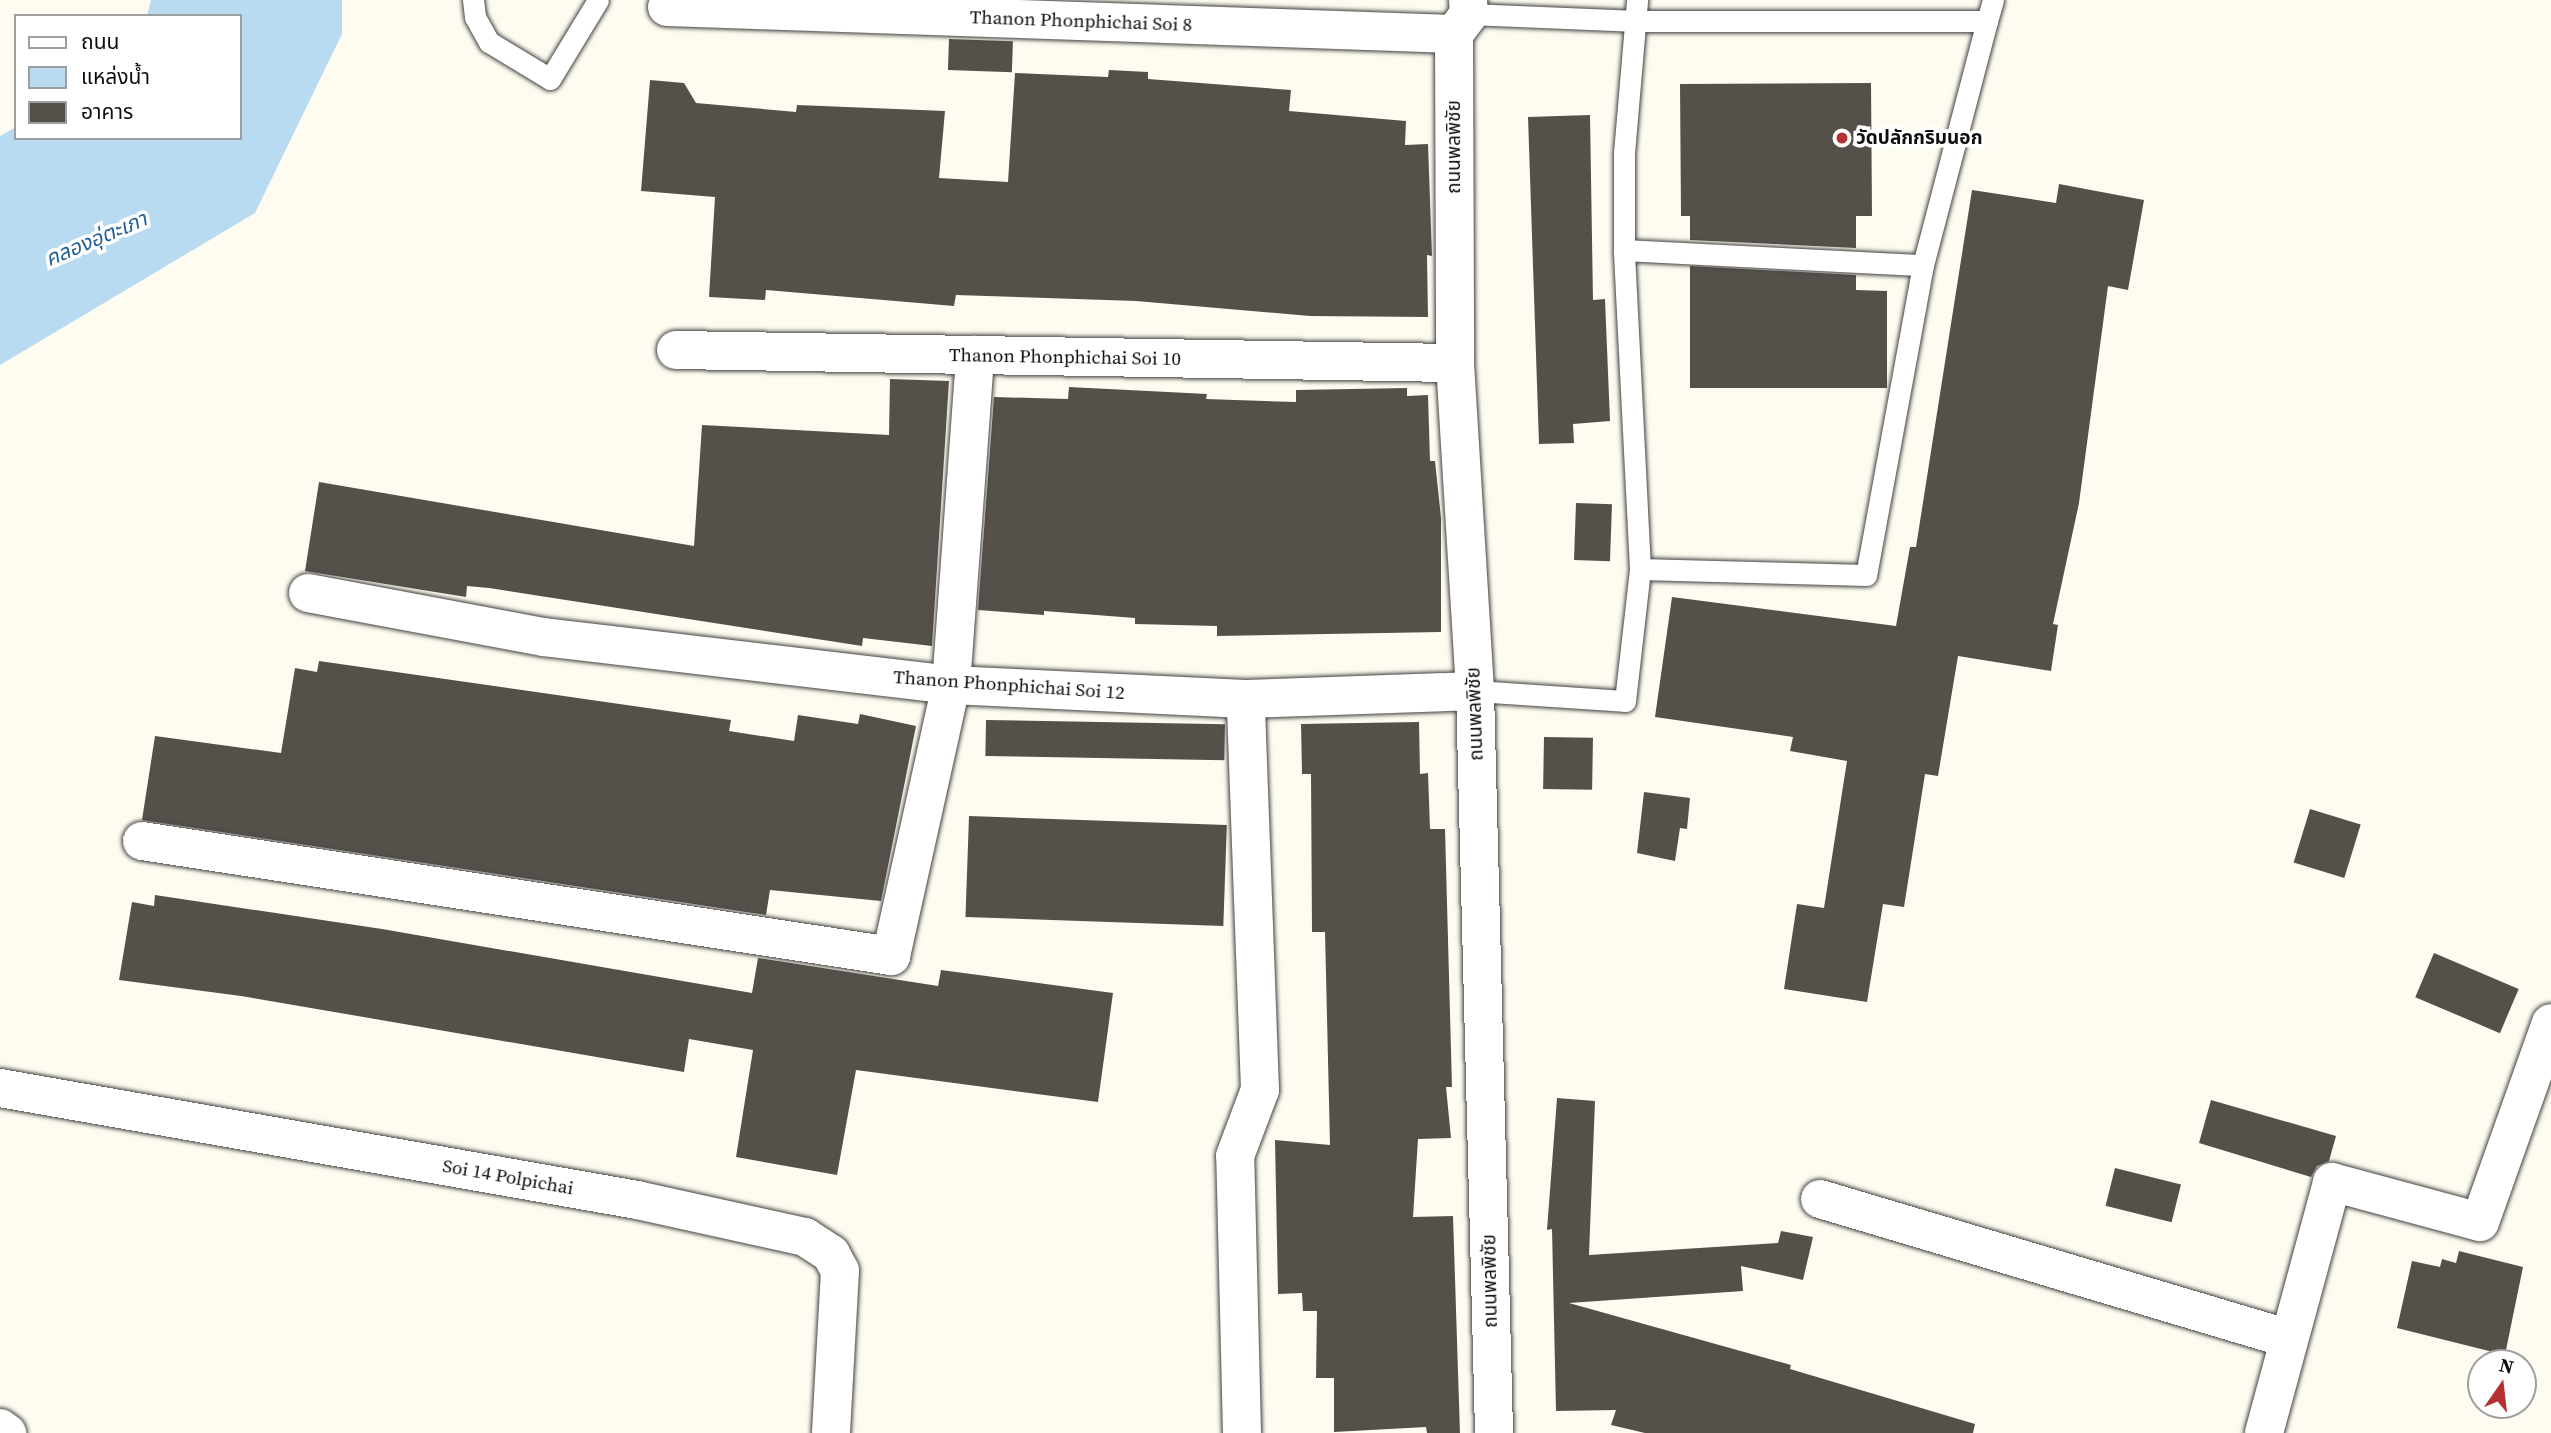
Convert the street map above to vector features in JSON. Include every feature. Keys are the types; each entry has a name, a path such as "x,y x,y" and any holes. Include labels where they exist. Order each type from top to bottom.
{"street":[{"name":"Thanon Phonphichai Soi 8","path":"667,7 1463,16"},
{"name":"ถนนพลพิชัย","path":"1463,16 1455,363 1475,691 1494,1433"},
{"name":"Thanon Phonphichai Soi 10","path":"676,350 1455,363"},
{"path":"142,841 891,956 951,685 975,355"},
{"name":"Thanon Phonphichai Soi 12","path":"308,593 544,637 951,685 1246,699 1475,691"},
{"path":"1242,1433 1235,1156 1260,1090 1246,699"},
{"path":"2264,1433 2332,1182 2480,1223 2551,1023"},
{"name":"Soi 14 Polpichai","path":"0,1087 637,1200 805,1237 831,1254 840,1271 831,1433"},
{"path":"1820,1199 2290,1339"},
{"path":"0,1428 7,1433"}],"lane":[{"path":"473,0 475,17 489,42 550,79 598,0"},
{"path":"1475,691 1625,701 1640,569 1624,250 1623,153 1638,10"},
{"path":"1463,16 1638,10 1990,10 1923,265 1866,575 1640,569"},
{"path":"1624,250 1923,265"}],"water":[{"name":"คลองอุ่ตะเภา","path":"151,0 342,0 342,34 255,213 0,365 0,136 14,128 14,140 242,140 242,14 148,14"}],"building":[{"path":"949,39 1013,41 1012,72 948,70"},
{"path":"1109,70 1148,72 1148,79 1291,90 1289,111 1406,121 1405,145 1428,144 1432,256 1427,255 1428,317 1310,316 1136,301 956,295 954,306 766,290 765,300 709,297 715,197 641,191 650,80 684,83 696,103 796,112 797,105 945,111 939,178 1008,182 1015,73 1108,77"},
{"path":"1871,83 1872,216 1856,216 1856,248 1690,240 1690,216 1681,216 1680,84"},
{"path":"1590,115 1593,300 1605,299 1610,421 1573,424 1574,443 1539,444 1528,117"},
{"path":"2059,184 2144,200 2128,290 2108,286 2079,503 2053,624 2058,625 2051,671 1958,656 1938,776 1925,774 1904,907 1883,904 1867,1002 1784,989 1797,904 1824,908 1847,761 1790,751 1793,737 1655,717 1672,597 1896,626 1910,547 1916,547 1972,190 2056,203"},
{"path":"1690,266 1856,275 1856,290 1887,291 1887,388 1690,388"},
{"path":"890,379 949,381 932,646 863,638 862,646 489,588 467,586 466,597 305,571 319,482 694,546 702,425 889,435"},
{"path":"1069,387 1207,394 1206,399 1296,402 1296,390 1407,388 1407,396 1428,395 1430,461 1435,461 1441,518 1441,632 1217,636 1217,626 1135,624 1135,618 1044,611 1044,615 978,610 994,397 1068,399"},
{"path":"1576,503 1612,504 1610,561 1574,560"},
{"path":"319,661 731,720 729,731 794,741 798,715 858,724 860,714 916,726 881,901 770,890 766,915 142,820 155,736 281,753 295,668 317,672"},
{"path":"986,720 1225,724 1224,760 985,756"},
{"path":"1419,722 1420,774 1428,773 1430,829 1445,829 1452,1087 1446,1087 1451,1138 1418,1139 1413,1217 1453,1216 1460,1433 1427,1433 1426,1427 1334,1432 1334,1378 1316,1378 1317,1311 1303,1311 1302,1293 1278,1294 1275,1140 1330,1145 1325,932 1312,932 1311,774 1302,774 1301,724"},
{"path":"1544,737 1593,738 1592,790 1543,789"},
{"path":"1644,792 1690,798 1687,829 1680,828 1675,861 1637,853"},
{"path":"2310,809 2361,824 2344,878 2294,863"},
{"path":"969,816 1227,825 1223,926 965,917"},
{"path":"155,895 382,929 752,993 758,958 938,986 941,970 1113,993 1098,1102 856,1070 837,1175 736,1157 753,1050 689,1039 684,1072 241,996 119,980 132,902 154,906"},
{"path":"2434,953 2519,989 2500,1033 2415,997"},
{"path":"1557,1098 1595,1101 1589,1255 1778,1243 1781,1231 1813,1237 1803,1280 1741,1266 1743,1291 1569,1303 1791,1365 1790,1369 1975,1424 1973,1433 1645,1433 1611,1425 1616,1410 1556,1411 1552,1229 1547,1230"},
{"path":"2211,1100 2336,1136 2329,1161 2317,1166 2311,1177 2199,1143"},
{"path":"2115,1168 2181,1184 2172,1222 2106,1206"},
{"path":"2459,1251 2523,1267 2506,1349 2481,1349 2397,1328 2412,1261 2440,1267 2442,1259 2456,1263"}],"place":[{"name":"วัดปลักกริมนอก","path":"1842,138"}]}
